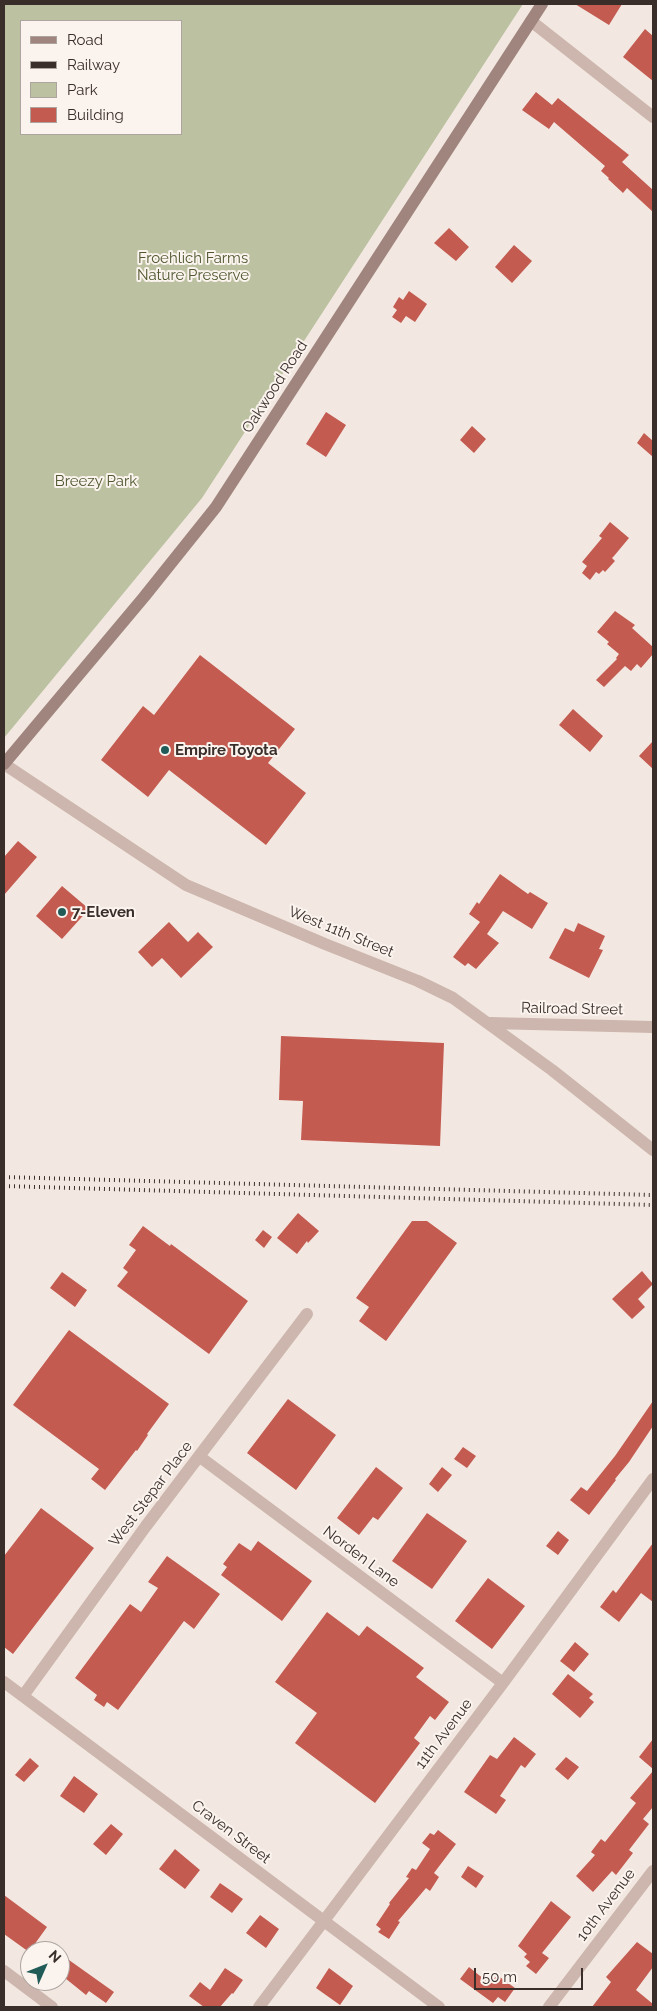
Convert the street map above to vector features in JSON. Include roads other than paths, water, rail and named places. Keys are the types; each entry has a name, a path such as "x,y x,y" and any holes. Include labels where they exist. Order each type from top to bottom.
{"main road":[{"name":"Oakwood Road","path":"4,764 120,627 216,507 542,4"}],"street":[{"path":"531,21 653,118"},
{"name":"West 11th Street","path":"4,764 186,885 324,944 418,981 453,998 490,1024 653,1150"},
{"name":"Railroad Street","path":"490,1024 653,1027"},
{"name":"West Stepar Place","path":"23,1696 136,1540 307,1314"},
{"name":"Norden Lane","path":"200,1457 503,1683"},
{"name":"11th Avenue","path":"259,2007 503,1683 653,1479"},
{"name":"Craven Street","path":"4,1682 439,2007"},
{"name":"10th Avenue","path":"549,2007 653,1871"},
{"path":"4,1971 52,2007"}],"railway":[{"path":"4,1177 653,1195"},
{"path":"4,1186 653,1205"}],"place":[{"name":"Empire Toyota","path":"165,750"},
{"name":"7-Eleven","path":"62,912"}],"park label":[{"name":"Froehlich Farms Nature Preserve","path":"193,266"},
{"name":"Breezy Park","path":"96,481"}]}
